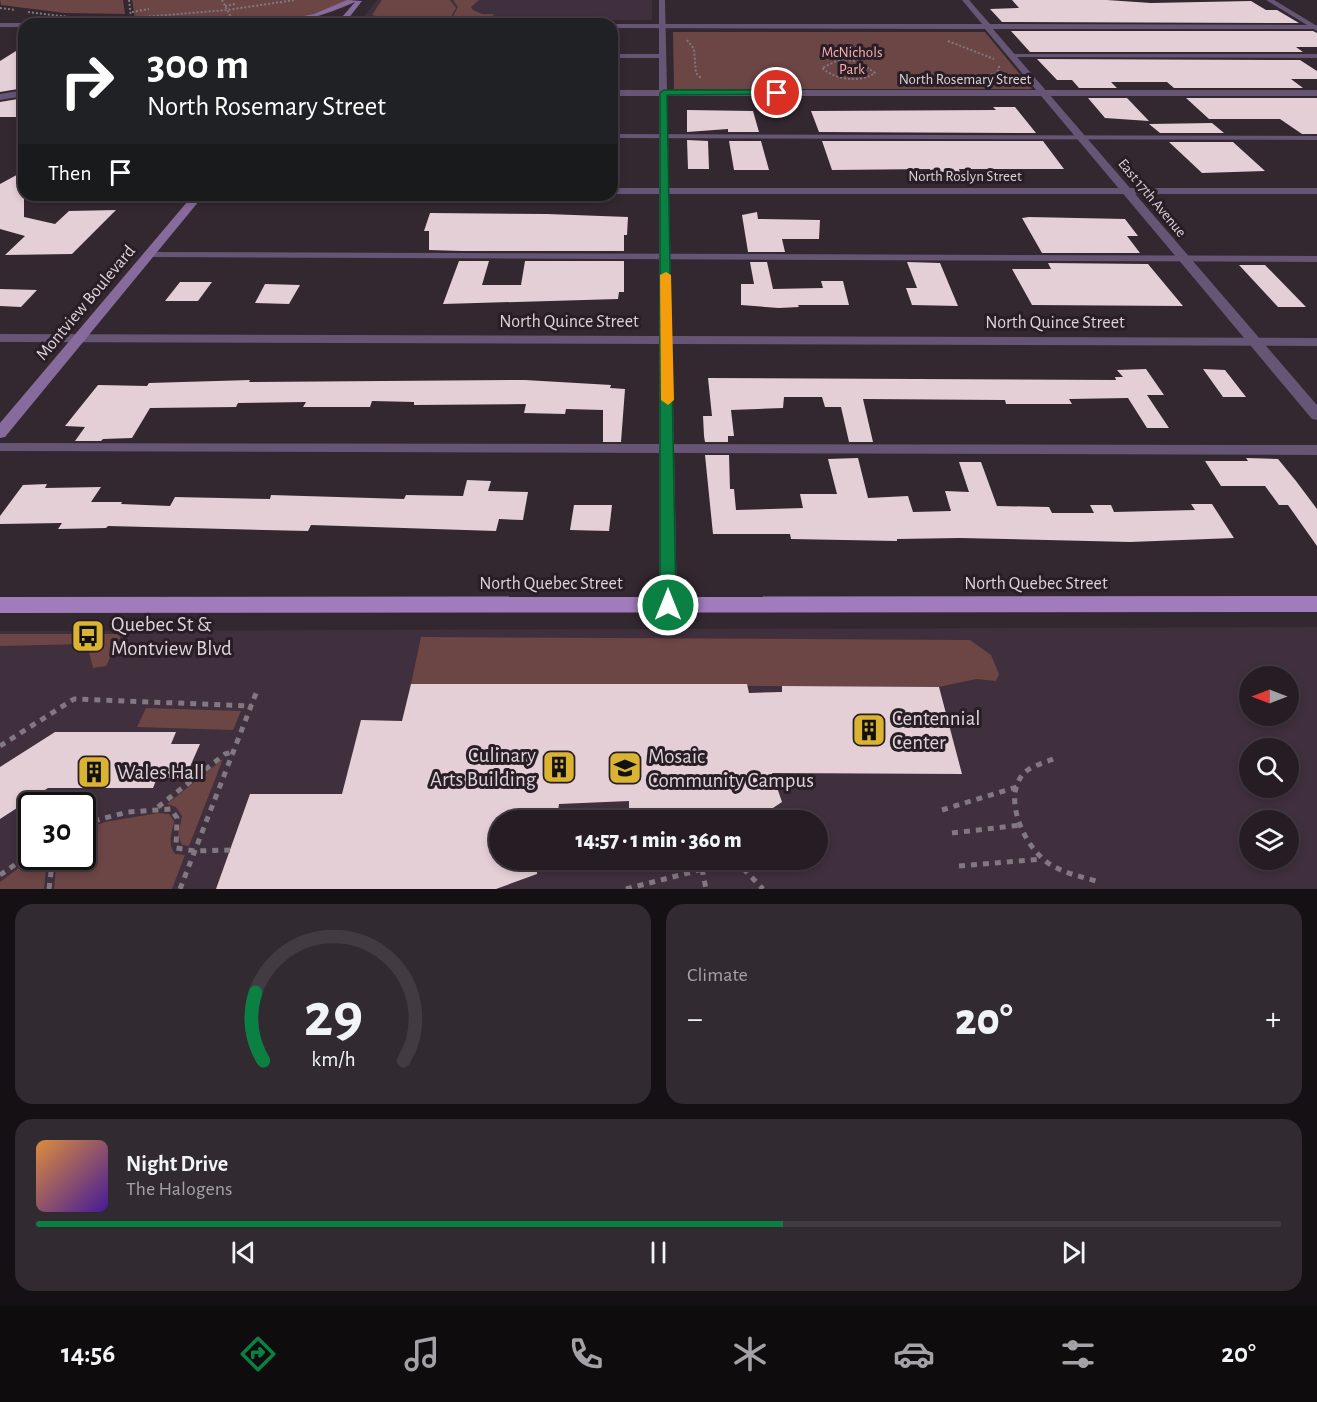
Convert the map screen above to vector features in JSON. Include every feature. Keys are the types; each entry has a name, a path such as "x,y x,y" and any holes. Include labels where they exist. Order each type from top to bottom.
{"main road":[{"path":"304,18 315,16 353,0"},
{"path":"345,18 359,0"},
{"name":"Montview Boulevard","path":"0,433 194,201"},
{"name":"North Quebec Street","path":"0,605 1317,604"}],"street":[{"path":"662,0 668,605"},
{"name":"East 17th Avenue","path":"965,0 1317,415"},
{"path":"1269,0 1316,27"},
{"path":"0,26 18,26"},
{"path":"618,26 1316,27"},
{"name":"North Rosemary Street","path":"618,93 1317,93"},
{"path":"0,97 18,94"},
{"name":"North Roslyn Street","path":"618,191 1317,191"},
{"name":"North Quince Street","path":"0,338 1317,342"}],"lane":[{"path":"618,56 663,56"},
{"path":"1013,57 1317,57"},
{"path":"618,136 1317,138"},
{"path":"149,255 1317,259"},
{"path":"0,447 1317,450"}],"path":[{"path":"129,0 131,18 227,10 295,0"},
{"path":"222,0 231,18"},
{"path":"225,6 235,4"},
{"path":"0,8 18,11"},
{"path":"132,12 149,9"},
{"path":"27,12 69,17"},
{"path":"682,37 693,45 696,73 708,81"},
{"path":"945,39 988,55 999,62 999,71 983,77"},
{"path":"845,78 822,68 841,59 855,59 872,69 875,74 869,78 877,81"},
{"path":"180,889 258,688"},
{"path":"0,746 74,699 252,706"},
{"path":"157,808 225,754 234,752"},
{"path":"1053,759 1024,773 1017,787 1016,807 1021,825 1027,842 1042,859 1059,870 1096,881"},
{"path":"942,810 1017,787"},
{"path":"96,820 128,812 157,808 171,809 177,815 178,827 174,841 176,848 195,851 230,850"},
{"path":"952,833 1021,825"},
{"path":"959,866 1042,859"},
{"path":"0,875 18,863"},
{"path":"49,889 51,870"},
{"path":"626,889 698,870"},
{"path":"702,870 706,889"},
{"path":"745,870 763,889"}],"shaded area":[{"path":"377,0 652,0 652,20 363,18"},
{"name":"Mosaic Community Campus","path":"1317,627 1317,889 0,889 0,631"}],"green space":[{"path":"0,0 123,0 125,14 65,13 1,5"},
{"path":"132,0 353,0 304,18 135,18"},
{"path":"382,0 450,0 456,8 451,17 378,17 372,15"},
{"path":"453,0 479,0 471,7 473,10 482,14 494,14 492,18 452,18 458,7"},
{"name":"McNichols Park","path":"673,32 985,32 1032,89 674,89"},
{"path":"0,634 122,634 106,666 93,668 87,644 0,646"},
{"path":"421,637 970,640 991,655 999,674 996,681 976,679 939,687 411,684"},
{"path":"146,708 241,711 233,730 137,727"},
{"path":"223,759 189,846 182,845 178,835 182,816 176,807 167,804"},
{"path":"158,813 169,814 174,821 171,846 175,854 185,855 172,889 54,889 56,870 96,870 96,825"},
{"path":"18,869 46,870 44,889 0,889 0,882"}],"building":[{"path":"1012,0 1107,0 1151,3 1251,1 1266,10 1277,10 1299,23 1002,22 990,9 1019,8"},
{"path":"1011,31 1313,31 1317,33 1317,47 1296,47 1303,52 1030,52"},
{"path":"18,50 18,89 0,92 0,61"},
{"path":"1037,59 1300,60 1317,71 1317,79 1291,79 1303,88 1174,88 1167,82 1111,82 1117,88 1079,88 1072,80 1057,80"},
{"path":"1088,98 1127,98 1149,121 1105,118"},
{"path":"1186,98 1317,98 1317,134 1302,134 1280,119 1209,119"},
{"path":"18,99 18,116 0,117 0,102"},
{"path":"993,107 1015,107 1036,133 819,132 811,111 996,110"},
{"path":"687,110 753,111 759,132 728,132 728,129 687,132"},
{"path":"1212,123 1224,133 1160,133 1149,124"},
{"path":"687,140 708,141 709,169 688,169"},
{"path":"729,141 761,141 769,170 734,170"},
{"path":"822,141 1043,141 1064,169 959,169 960,172 931,172 930,169 832,170"},
{"path":"1169,142 1233,142 1265,171 1202,173"},
{"path":"18,174 18,201 24,201 24,217 55,224 69,211 116,210 72,254 5,255 25,236 0,229 0,184"},
{"path":"757,212 758,219 820,220 819,239 782,239 785,252 748,252 742,215"},
{"path":"430,213 628,217 627,235 624,235 624,251 429,250 429,231 424,231"},
{"path":"1022,218 1125,219 1138,236 1127,236 1140,253 1042,253"},
{"path":"459,261 489,261 482,285 521,285 525,261 624,261 624,292 619,292 618,299 443,304"},
{"path":"750,262 767,262 773,289 823,288 821,281 843,281 849,305 798,305 799,307 779,308 741,305 741,284 754,284"},
{"path":"907,262 940,263 958,306 912,305 906,288 917,288"},
{"path":"1048,263 1148,264 1183,306 1032,305 1012,269 1051,269"},
{"path":"1239,265 1265,265 1306,307 1278,307"},
{"path":"180,282 212,282 198,301 165,301"},
{"path":"265,284 300,285 289,304 255,303"},
{"path":"0,289 37,290 21,307 0,306"},
{"path":"1146,369 1164,395 1147,395 1169,428 1147,428 1128,398 1069,399 1072,404 1006,404 1005,400 863,399 873,442 849,442 841,407 825,407 822,397 784,397 783,408 731,410 734,436 728,436 728,442 705,442 704,436 703,416 712,416 708,378 1116,380 1115,377 1123,377 1117,370"},
{"path":"1203,369 1225,370 1246,397 1223,397"},
{"path":"250,380 249,382 525,380 611,385 610,388 625,389 621,442 603,442 603,410 566,409 565,414 524,413 526,404 414,405 414,402 372,401 370,407 303,407 306,402 238,403 236,407 150,408 132,438 101,441 75,441 85,427 65,426 98,385 147,386 149,383"},
{"path":"705,455 729,455 730,489 734,489 736,510 803,508 800,494 837,494 828,459 858,458 868,498 908,496 913,512 951,511 945,491 969,492 959,462 981,462 997,506 1049,507 1052,513 1094,513 1090,505 1111,505 1114,512 1195,510 1191,504 1212,504 1234,538 1130,542 960,538 897,539 897,541 791,539 790,534 713,534"},
{"path":"1246,458 1278,459 1296,481 1317,509 1317,546 1288,505 1279,505 1265,486 1221,486 1205,461 1248,461"},
{"path":"467,480 491,481 488,491 528,492 523,520 499,519 496,531 311,525 308,531 108,526 106,528 58,529 62,523 0,524 0,516 23,485 47,484 45,488 101,487 91,502 170,506 175,497 270,499 271,495 404,499 406,495 463,496"},
{"path":"574,505 612,505 609,531 570,530"},
{"name":"Culinary Arts Building","path":"411,684 747,684 749,693 782,692 782,686 939,687 962,774 772,773 782,802 770,810 629,810 629,801 559,804 558,810 489,810 489,870 537,870 537,874 496,889 216,889 250,794 342,794 361,720 402,721"},
{"name":"Wales Hall","path":"55,732 176,732 171,744 200,744 185,778 157,778 153,788 48,788 42,792 18,792 18,807 0,819 0,767"}],"slow traffic":[{"path":"666,275 668,400"}],"place":[{"name":"Quebec St & Montview Blvd","path":"88,636"},
{"name":"Centennial Center","path":"869,730"},
{"name":"Culinary Arts Building","path":"559,767"},
{"name":"Mosaic Community Campus","path":"625,768"},
{"name":"Wales Hall","path":"94,772"}],"route":[{"path":"668,605 664,93 777,93"}]}
